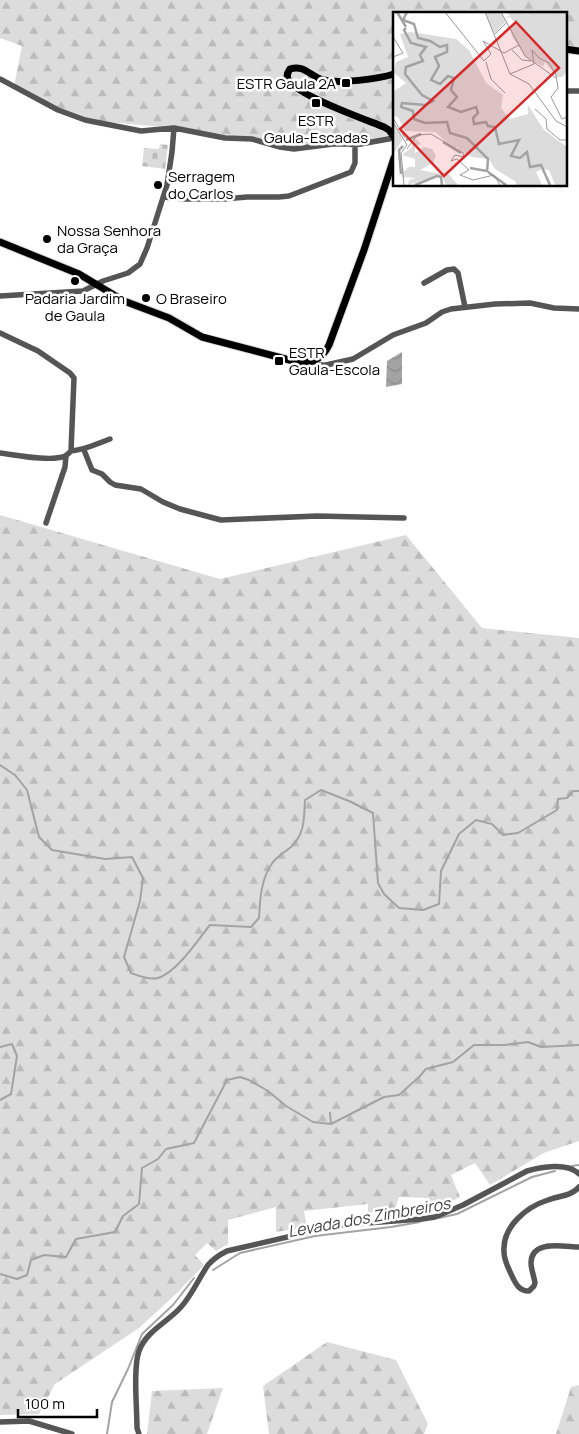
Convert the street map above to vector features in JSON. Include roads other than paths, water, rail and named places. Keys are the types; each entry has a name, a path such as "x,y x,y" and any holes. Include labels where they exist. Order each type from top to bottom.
{"main road":[{"path":"566,49 579,51"},
{"path":"393,74 384,77 329,81 318,78 297,67 290,69 287,74 287,78 296,88 325,103 384,127 389,130 393,136"},
{"path":"0,242 79,274 124,301 168,318 202,337 297,362 313,362 322,356 329,345 364,250 393,161"}],"street":[{"path":"0,79 58,110 85,120 141,131 174,128 225,138 252,139 286,148 333,144 355,145 393,138"},
{"path":"566,91 579,91"},
{"path":"0,296 83,291 107,279 128,273 140,264 147,248 169,174 174,128"},
{"path":"163,197 224,199 248,196 289,196 351,172 355,163 355,145"},
{"path":"424,283 454,268 458,273 465,307"},
{"path":"313,362 326,365 352,359 393,335 430,321 442,312 451,309 495,304 530,303 554,308 579,309"},
{"path":"0,333 38,351 63,367 74,378 69,453 46,523"},
{"path":"0,452 32,457 56,458 110,440"},
{"path":"84,450 92,470 102,474 115,485 141,489 163,502 180,509 221,520 317,516 404,518"},
{"path":"139,1434 137,1428 136,1374 139,1350 149,1334 181,1307 213,1258 227,1251 339,1225 435,1217 463,1205 527,1171 538,1168 548,1166 567,1168 579,1174"},
{"path":"579,1187 574,1192 537,1204 523,1213 504,1241 505,1260 515,1284 522,1290 529,1291 534,1286 531,1261 538,1250 546,1246 579,1247"},
{"path":"0,1422 29,1421 72,1434"}],"water":[{"path":"402,352 402,384 386,387 387,361"}],"waterway":[{"path":"0,765 15,775 27,790 39,837 52,850 105,859 132,857 143,878 140,901 124,957 131,973 151,978 165,975 179,963 210,925 251,927 259,918 262,889 269,868 275,860 296,842 303,825 305,800 321,790 373,813 378,883 384,894 399,908 423,910 439,904 441,871 459,834 476,820 492,824 503,835 518,833 557,810 558,799 567,798 573,791 579,791"},
{"path":"0,1274 17,1279 27,1275 31,1260 44,1255 66,1257 76,1239 115,1232 123,1216 139,1204 142,1168 158,1159 166,1149 194,1143 227,1080 240,1077 249,1080 313,1122 331,1124 384,1097 399,1095 426,1069 453,1062 474,1045 505,1045 528,1042 541,1047 579,1045"},
{"path":"0,1047 12,1044 17,1056 11,1094 0,1100"},
{"path":"330,1113 331,1124"},
{"name":"Levada dos Zimbreiros","path":"572,1166 579,1165"},
{"name":"Levada dos Zimbreiros","path":"439,1218 457,1214 532,1177 555,1171"},
{"name":"Levada dos Zimbreiros","path":"213,1270 240,1253 315,1236 420,1222"},
{"name":"Levada dos Zimbreiros","path":"107,1434 112,1402 142,1334 173,1305 194,1278"}],"place":[{"name":"ESTR Gaula 2A","path":"346,83"},
{"name":"ESTR Gaula-Escadas","path":"316,103"},
{"name":"Serragem do Carlos","path":"158,185"},
{"name":"Nossa Senhora da Graça","path":"47,239"},
{"name":"Padaria Jardim de Gaula","path":"75,281"},
{"name":"O Braseiro","path":"146,298"},
{"name":"ESTR Gaula-Escola","path":"279,361"}]}
